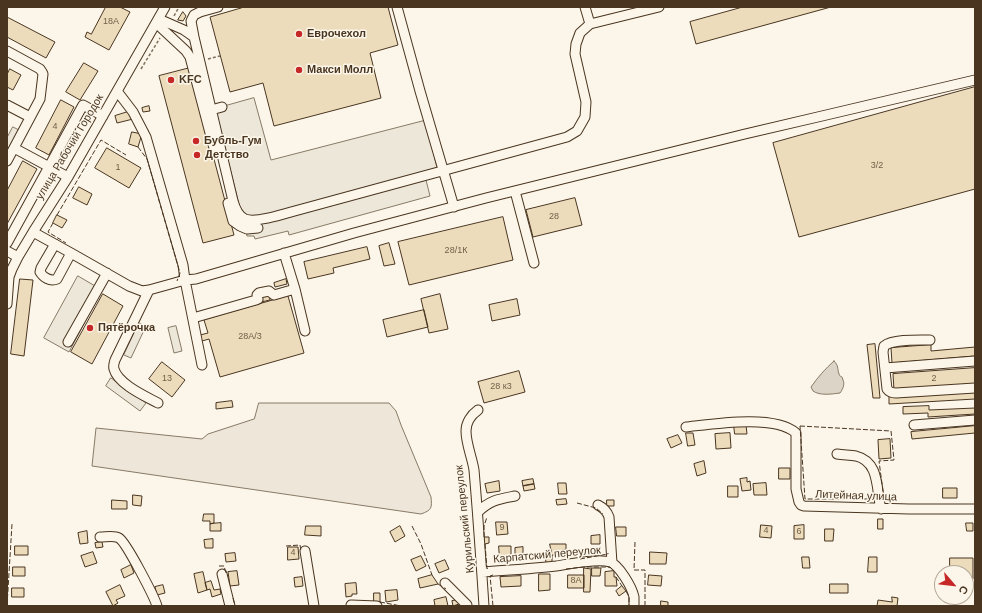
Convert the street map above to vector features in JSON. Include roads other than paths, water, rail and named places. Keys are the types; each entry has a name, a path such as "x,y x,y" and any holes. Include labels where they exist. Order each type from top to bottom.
{"street":[{"name":"улица Рабочий Городок","path":"7,304 10,277 18,257 32,232 68,178 165,7"},
{"path":"218,7 194,15 191,21 236,210 244,219 251,220 276,216"},
{"path":"397,7 454,207"},
{"path":"585,7 590,24"},
{"path":"240,226 246,226 276,216 567,137 577,131 585,117 586,102 575,54 576,44 580,33 590,24 659,7"},
{"path":"158,21 167,27 190,57 233,221 247,229 258,228"},
{"path":"167,27 184,30 194,37"},
{"path":"7,51 40,69 42,72 40,99 7,161"},
{"path":"32,232 135,289 142,291 149,290 185,280 196,279 354,233 515,191 745,134 975,80"},
{"path":"117,91 133,112 146,137 183,265 202,365"},
{"path":"7,104 30,117"},
{"path":"7,243 83,105 103,116"},
{"path":"211,110 222,107"},
{"path":"14,148 68,178"},
{"path":"515,191 534,263"},
{"path":"55,244 40,268 42,275 50,280 54,281 57,279 71,253"},
{"path":"7,251 18,257"},
{"path":"284,254 295,289 305,330"},
{"path":"68,342 107,273"},
{"path":"193,318 256,300 258,299 257,295 259,293 269,291 274,295 295,289"},
{"path":"149,290 115,360 114,368 115,372 123,382 158,404"},
{"path":"930,340 893,341 884,346 883,349 887,389 891,392 975,388"},
{"path":"885,368 975,362"},
{"name":"Курильский переулок","path":"478,410 469,419 466,430 473,467 478,512 484,605"},
{"path":"914,425 975,420"},
{"name":"Литейная улица","path":"686,427 752,422 769,423 787,427 792,430 796,433 796,489 801,505 909,510 975,509"},
{"path":"837,454 860,458 872,467 875,473 878,499 881,508"},
{"path":"478,512 484,505 495,500 515,496"},
{"path":"598,504 605,509 609,517 612,562"},
{"path":"100,538 115,536 120,538 128,550 157,606"},
{"path":"305,551 314,606"},
{"name":"Карпатский переулок","path":"482,572 603,560 612,562 623,575 631,589 634,596 634,606"},
{"path":"222,574 230,606"},
{"path":"445,583 466,605 484,605"},
{"path":"351,605 377,606"}],"place":[{"name":"Еврочехол","path":"299,34"},
{"name":"Макси Молл","path":"299,70"},
{"name":"KFC","path":"171,80"},
{"name":"Бубль-Гум","path":"196,141"},
{"name":"Детство","path":"197,155"},
{"name":"Пятёрочка","path":"90,328"}]}
